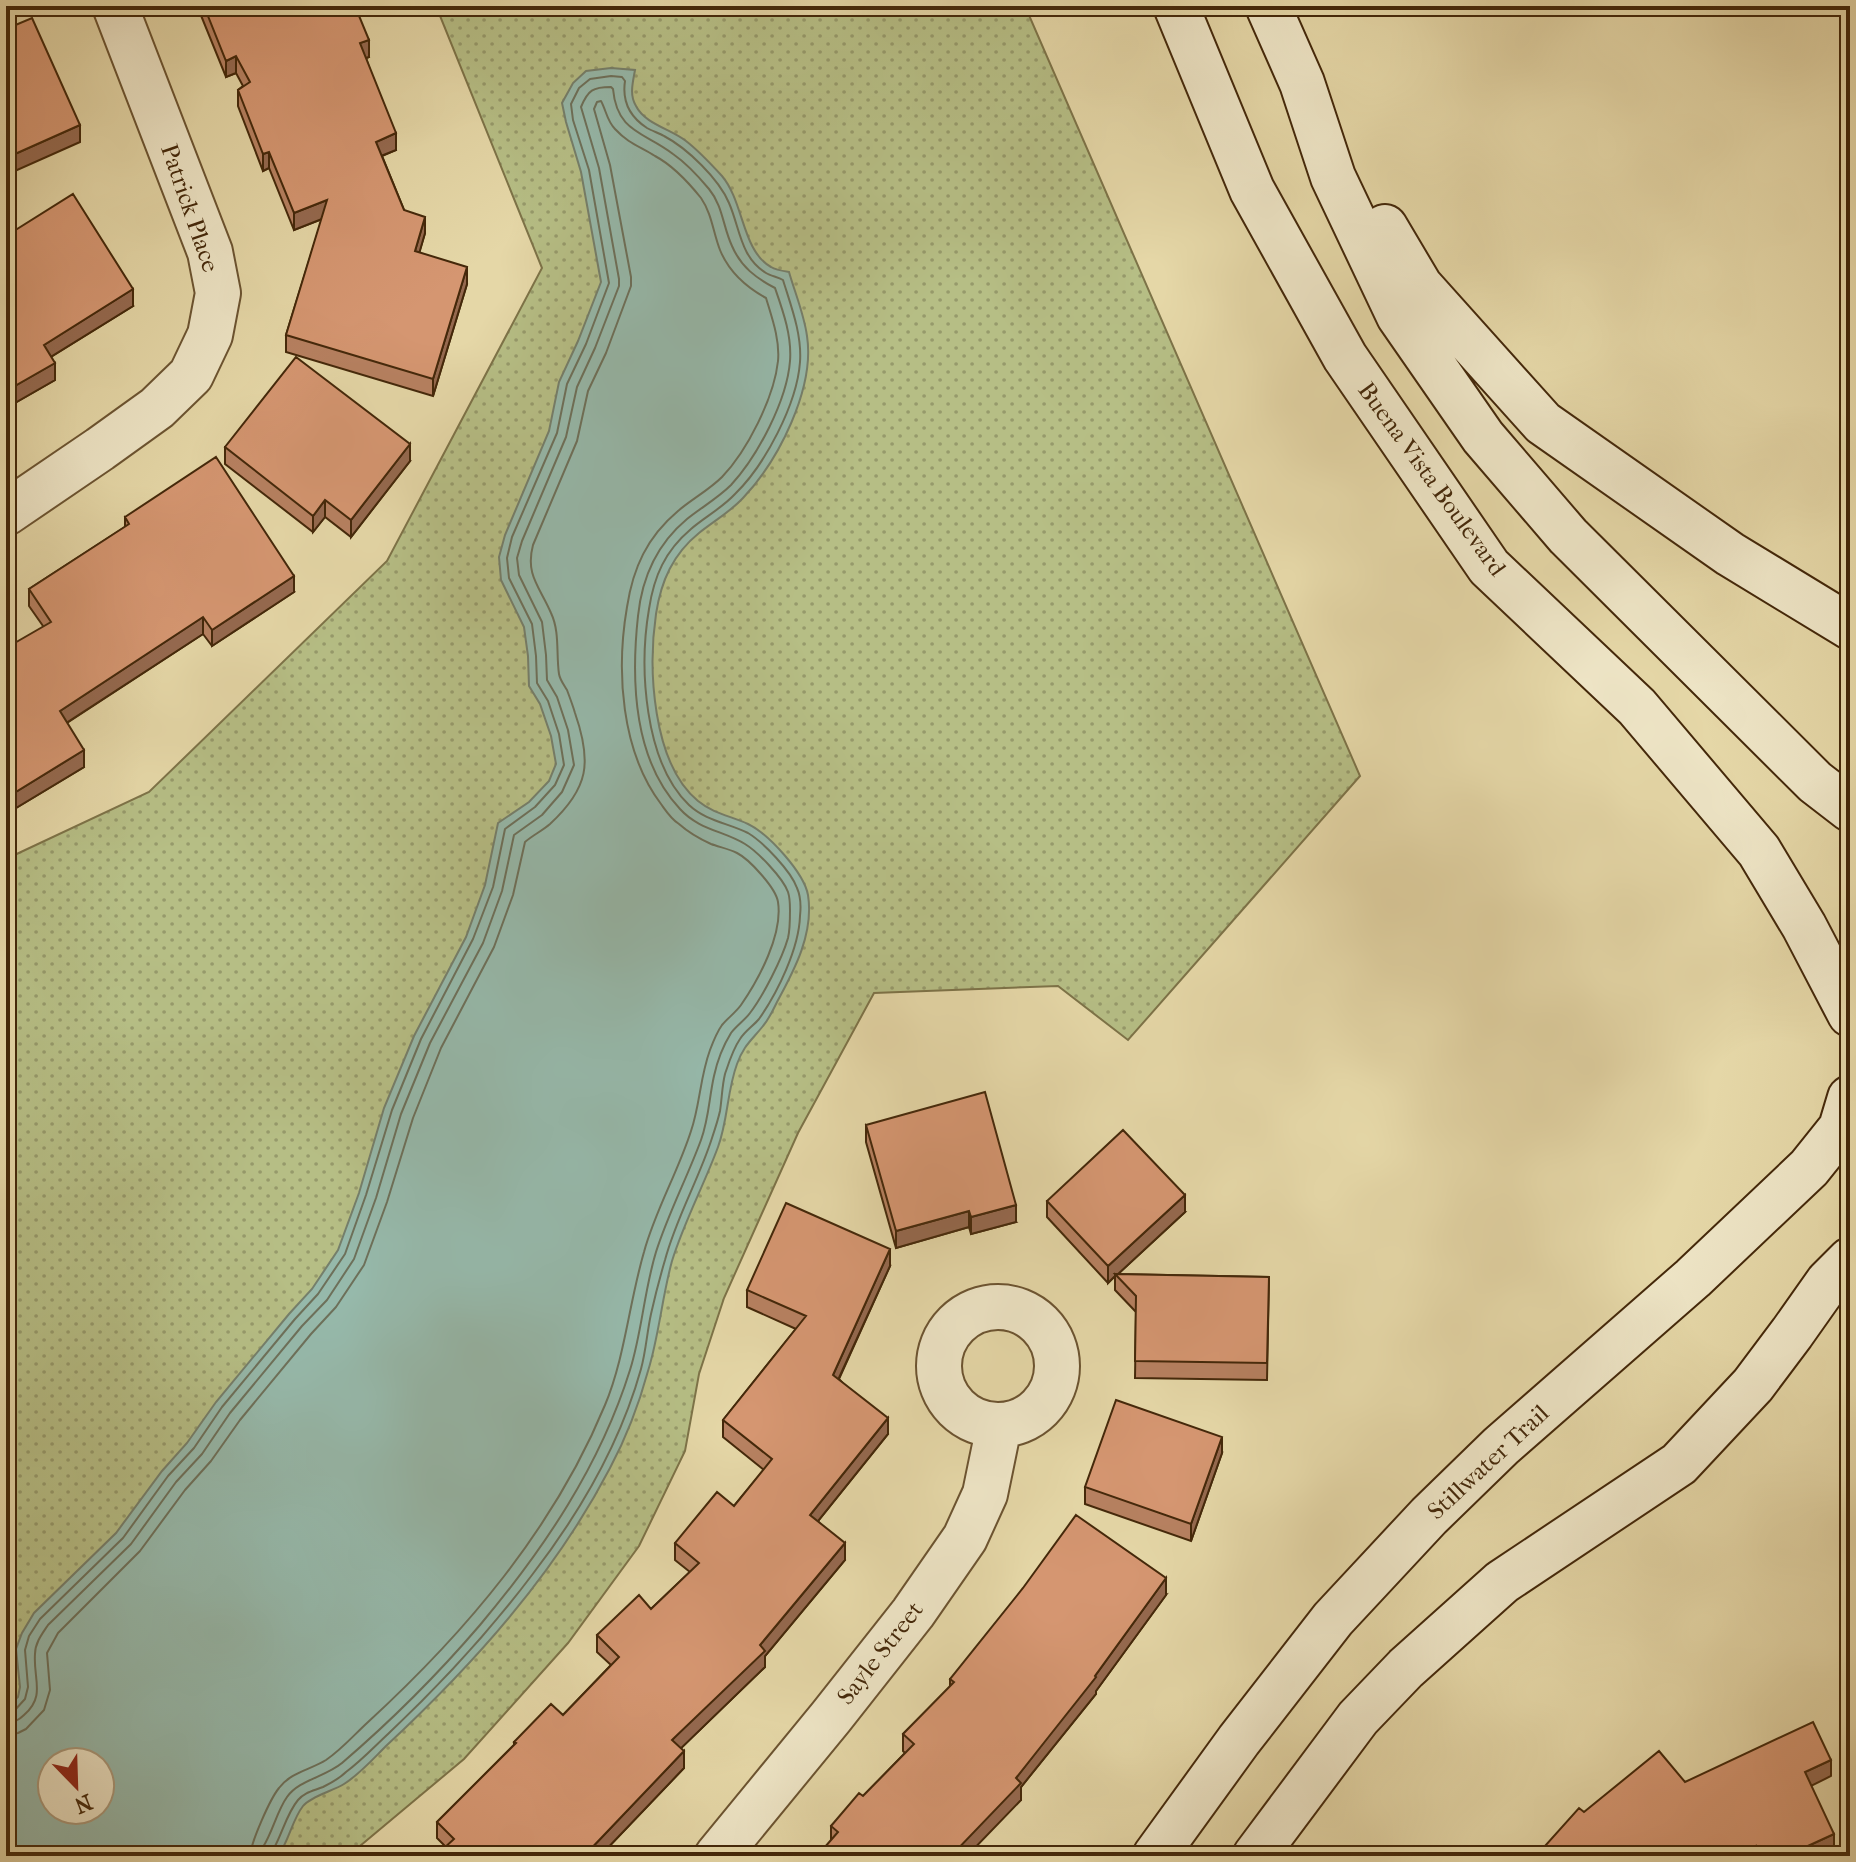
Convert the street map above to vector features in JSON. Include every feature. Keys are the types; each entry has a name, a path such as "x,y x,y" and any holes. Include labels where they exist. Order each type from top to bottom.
{"main road":[{"name":"Patrick Place","path":"6,513 157,408 191,375 210,335 218,293 210,252 115,6"},
{"name":"Buena Vista Boulevard","path":"1176,6 1252,190 1345,357 1489,567 1637,707 1759,851 1804,926 1850,1014"},
{"path":"1268,6 1302,83 1333,177 1399,316 1483,437 1568,536 1815,782 1850,809"},
{"path":"1302,83 1420,286 1543,423 1730,554 1850,627"},
{"name":"Stillwater Trail","path":"1155,1856 1239,1740 1333,1619 1429,1516 1501,1446 1693,1278 1809,1168 1841,1128 1850,1098"},
{"path":"1255,1856 1358,1718 1406,1668 1502,1582 1679,1464 1753,1385 1828,1282 1850,1260"},
{"name":"Sayle Street","path":"717,1856 904,1624 965,1538 985,1494 999,1426"}],"green space":[{"path":"436,6 1025,6 1360,776 1128,1040 1058,986 874,993 798,1133 724,1298 699,1374 685,1451 639,1546 568,1643 464,1759 348,1856 6,1856 6,859 149,792 387,561 542,268"}],"water":[{"path":"611,68 635,70 633,97 640,112 686,141 722,176 735,199 754,250 771,267 789,272 804,320 808,356 800,400 792,422 769,464 743,498 690,541 675,559 658,602 653,661 662,739 683,784 704,805 748,824 766,836 800,876 808,895 809,909 802,950 769,1017 737,1064 721,1137 672,1261 652,1358 621,1445 564,1545 481,1650 361,1771 303,1806 278,1856 6,1856 6,1707 18,1697 20,1687 16,1649 22,1633 34,1613 116,1533 216,1402 312,1289 338,1250 359,1193 384,1108 414,1036 466,937 485,885 498,823 529,802 549,781 556,764 540,704 529,686 524,627 501,580 499,557 505,535 549,431 559,382 601,282 581,172 562,103 573,83 586,71"}],"building":[{"path":"204,6 355,6 369,40 360,43 396,133 376,142 404,210 425,217 415,251 467,267 433,379 286,335 327,200 294,213 269,152 263,154 238,90 250,82 236,56 226,61"},
{"path":"32,18 80,125 6,158 6,29"},
{"path":"73,194 133,289 44,345 55,363 6,391 6,269 15,264 6,250 6,236"},
{"path":"296,357 410,444 351,520 325,500 313,516 225,447"},
{"path":"216,457 294,576 212,630 203,617 60,711 84,750 6,798 6,648 51,622 29,589 129,524 125,517"},
{"path":"985,1092 1016,1205 971,1217 969,1211 896,1231 866,1125"},
{"path":"1123,1130 1185,1195 1108,1266 1047,1201"},
{"path":"786,1203 890,1249 833,1375 888,1418 810,1515 845,1543 760,1645 765,1651 672,1740 684,1751 584,1856 449,1856 443,1849 454,1839 437,1822 551,1704 563,1715 619,1657 597,1635 639,1595 651,1609 699,1563 675,1543 717,1492 734,1506 772,1459 723,1420 806,1316 747,1290"},
{"path":"1115,1274 1269,1277 1267,1363 1135,1361 1136,1296"},
{"path":"1116,1400 1222,1437 1191,1524 1085,1487"},
{"path":"1076,1515 1166,1578 1096,1677 1016,1778 1021,1783 951,1856 817,1856 838,1832 831,1826 859,1793 863,1796 914,1744 903,1734 954,1682 950,1679 1023,1588"},
{"path":"1813,1722 1831,1760 1805,1772 1834,1834 1786,1856 1760,1856 1756,1846 1744,1856 1536,1856 1579,1808 1584,1812 1659,1751 1685,1782"}]}
